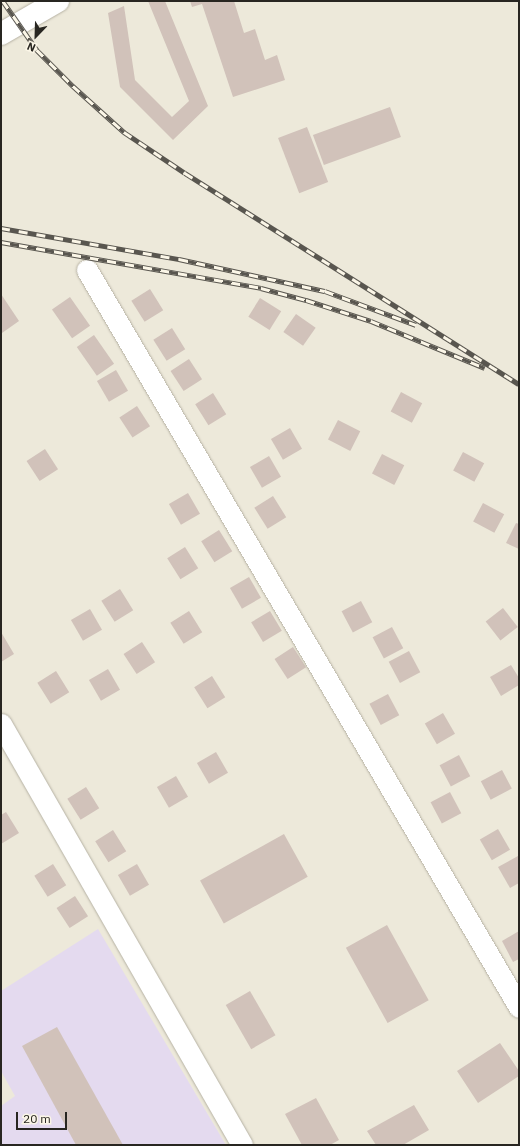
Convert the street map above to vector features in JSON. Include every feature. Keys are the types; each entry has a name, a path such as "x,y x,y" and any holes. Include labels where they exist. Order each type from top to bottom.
{"street":[{"path":"1,34 58,1"},
{"path":"87,270 519,1007"},
{"path":"4,736 242,1145"}],"shaded area":[{"path":"98,929 226,1145 1,1145 1,1106 15,1096 1,1071 1,991"}],"building":[{"path":"148,1 165,1 208,106 173,140 120,87 108,13 124,6 135,80 172,117 189,101"},
{"path":"190,1 234,1 244,33 255,29 265,60 277,55 285,80 233,97 202,4 192,7"},
{"path":"390,107 401,137 324,165 313,135"},
{"path":"307,127 328,182 299,193 278,138"},
{"path":"150,289 163,310 145,322 131,301"},
{"path":"1,294 19,321 2,333 1,332"},
{"path":"70,297 90,326 72,338 52,310"},
{"path":"260,298 281,311 270,330 248,317"},
{"path":"296,314 316,328 303,346 283,332"},
{"path":"172,328 185,349 167,361 153,340"},
{"path":"94,335 114,364 97,376 77,347"},
{"path":"189,359 202,379 184,391 171,371"},
{"path":"116,370 128,391 109,402 97,381"},
{"path":"401,392 422,403 412,423 391,411"},
{"path":"213,393 226,414 208,425 195,404"},
{"path":"137,406 150,426 132,438 119,417"},
{"path":"338,420 360,431 350,451 328,440"},
{"path":"290,428 302,449 283,460 271,439"},
{"path":"45,449 58,469 40,481 27,461"},
{"path":"463,452 484,463 474,482 453,471"},
{"path":"382,454 404,465 394,485 372,474"},
{"path":"269,456 281,477 262,488 250,467"},
{"path":"188,493 200,514 181,525 169,504"},
{"path":"273,496 286,517 268,529 254,508"},
{"path":"483,503 504,514 494,533 473,522"},
{"path":"516,523 519,524 519,549 506,543"},
{"path":"219,530 232,551 214,562 201,541"},
{"path":"185,547 198,568 180,579 167,558"},
{"path":"249,577 261,598 242,609 230,588"},
{"path":"120,589 133,610 115,622 101,601"},
{"path":"361,601 372,622 353,633 342,611"},
{"path":"503,608 518,627 500,640 486,622"},
{"path":"90,609 102,630 83,641 71,620"},
{"path":"189,611 202,632 184,644 170,623"},
{"path":"270,611 282,631 263,642 251,622"},
{"path":"392,627 403,648 384,659 373,637"},
{"path":"1,632 14,654 1,662"},
{"path":"142,642 155,662 137,674 124,654"},
{"path":"293,647 306,667 288,679 275,659"},
{"path":"409,651 420,672 400,683 389,662"},
{"path":"511,665 519,678 519,685 501,696 490,677"},
{"path":"108,669 120,690 101,701 89,680"},
{"path":"56,671 69,692 51,704 37,683"},
{"path":"212,676 225,697 207,708 194,687"},
{"path":"388,694 399,715 381,725 369,704"},
{"path":"443,713 455,734 437,744 425,724"},
{"path":"216,752 228,773 209,784 197,763"},
{"path":"459,755 470,776 451,787 440,765"},
{"path":"502,770 512,789 491,800 481,781"},
{"path":"176,776 188,797 169,808 157,787"},
{"path":"86,787 99,808 81,820 67,799"},
{"path":"450,792 461,813 442,824 431,802"},
{"path":"6,812 19,833 1,844 1,815"},
{"path":"498,829 510,850 492,860 480,840"},
{"path":"113,830 126,851 108,862 95,841"},
{"path":"284,834 308,877 224,923 200,881"},
{"path":"518,856 519,883 510,888 498,867"},
{"path":"53,864 66,885 48,897 34,876"},
{"path":"137,864 149,885 130,896 118,875"},
{"path":"75,896 88,916 70,928 57,908"},
{"path":"387,925 429,1000 388,1023 346,948"},
{"path":"519,931 519,959 513,962 502,941"},
{"path":"250,991 276,1035 251,1049 226,1005"},
{"path":"57,1027 123,1145 76,1145 22,1046"},
{"path":"500,1043 519,1071 519,1076 478,1103 457,1071"},
{"path":"316,1098 339,1140 330,1145 302,1145 285,1114"},
{"path":"414,1105 429,1130 403,1145 376,1145 367,1131"}],"railway":[{"path":"3,1 37,50 73,86 124,132 185,173 519,384"},
{"path":"1,228 179,259 325,291 416,325"},
{"path":"1,242 261,288 306,300 371,321 485,368"}]}
